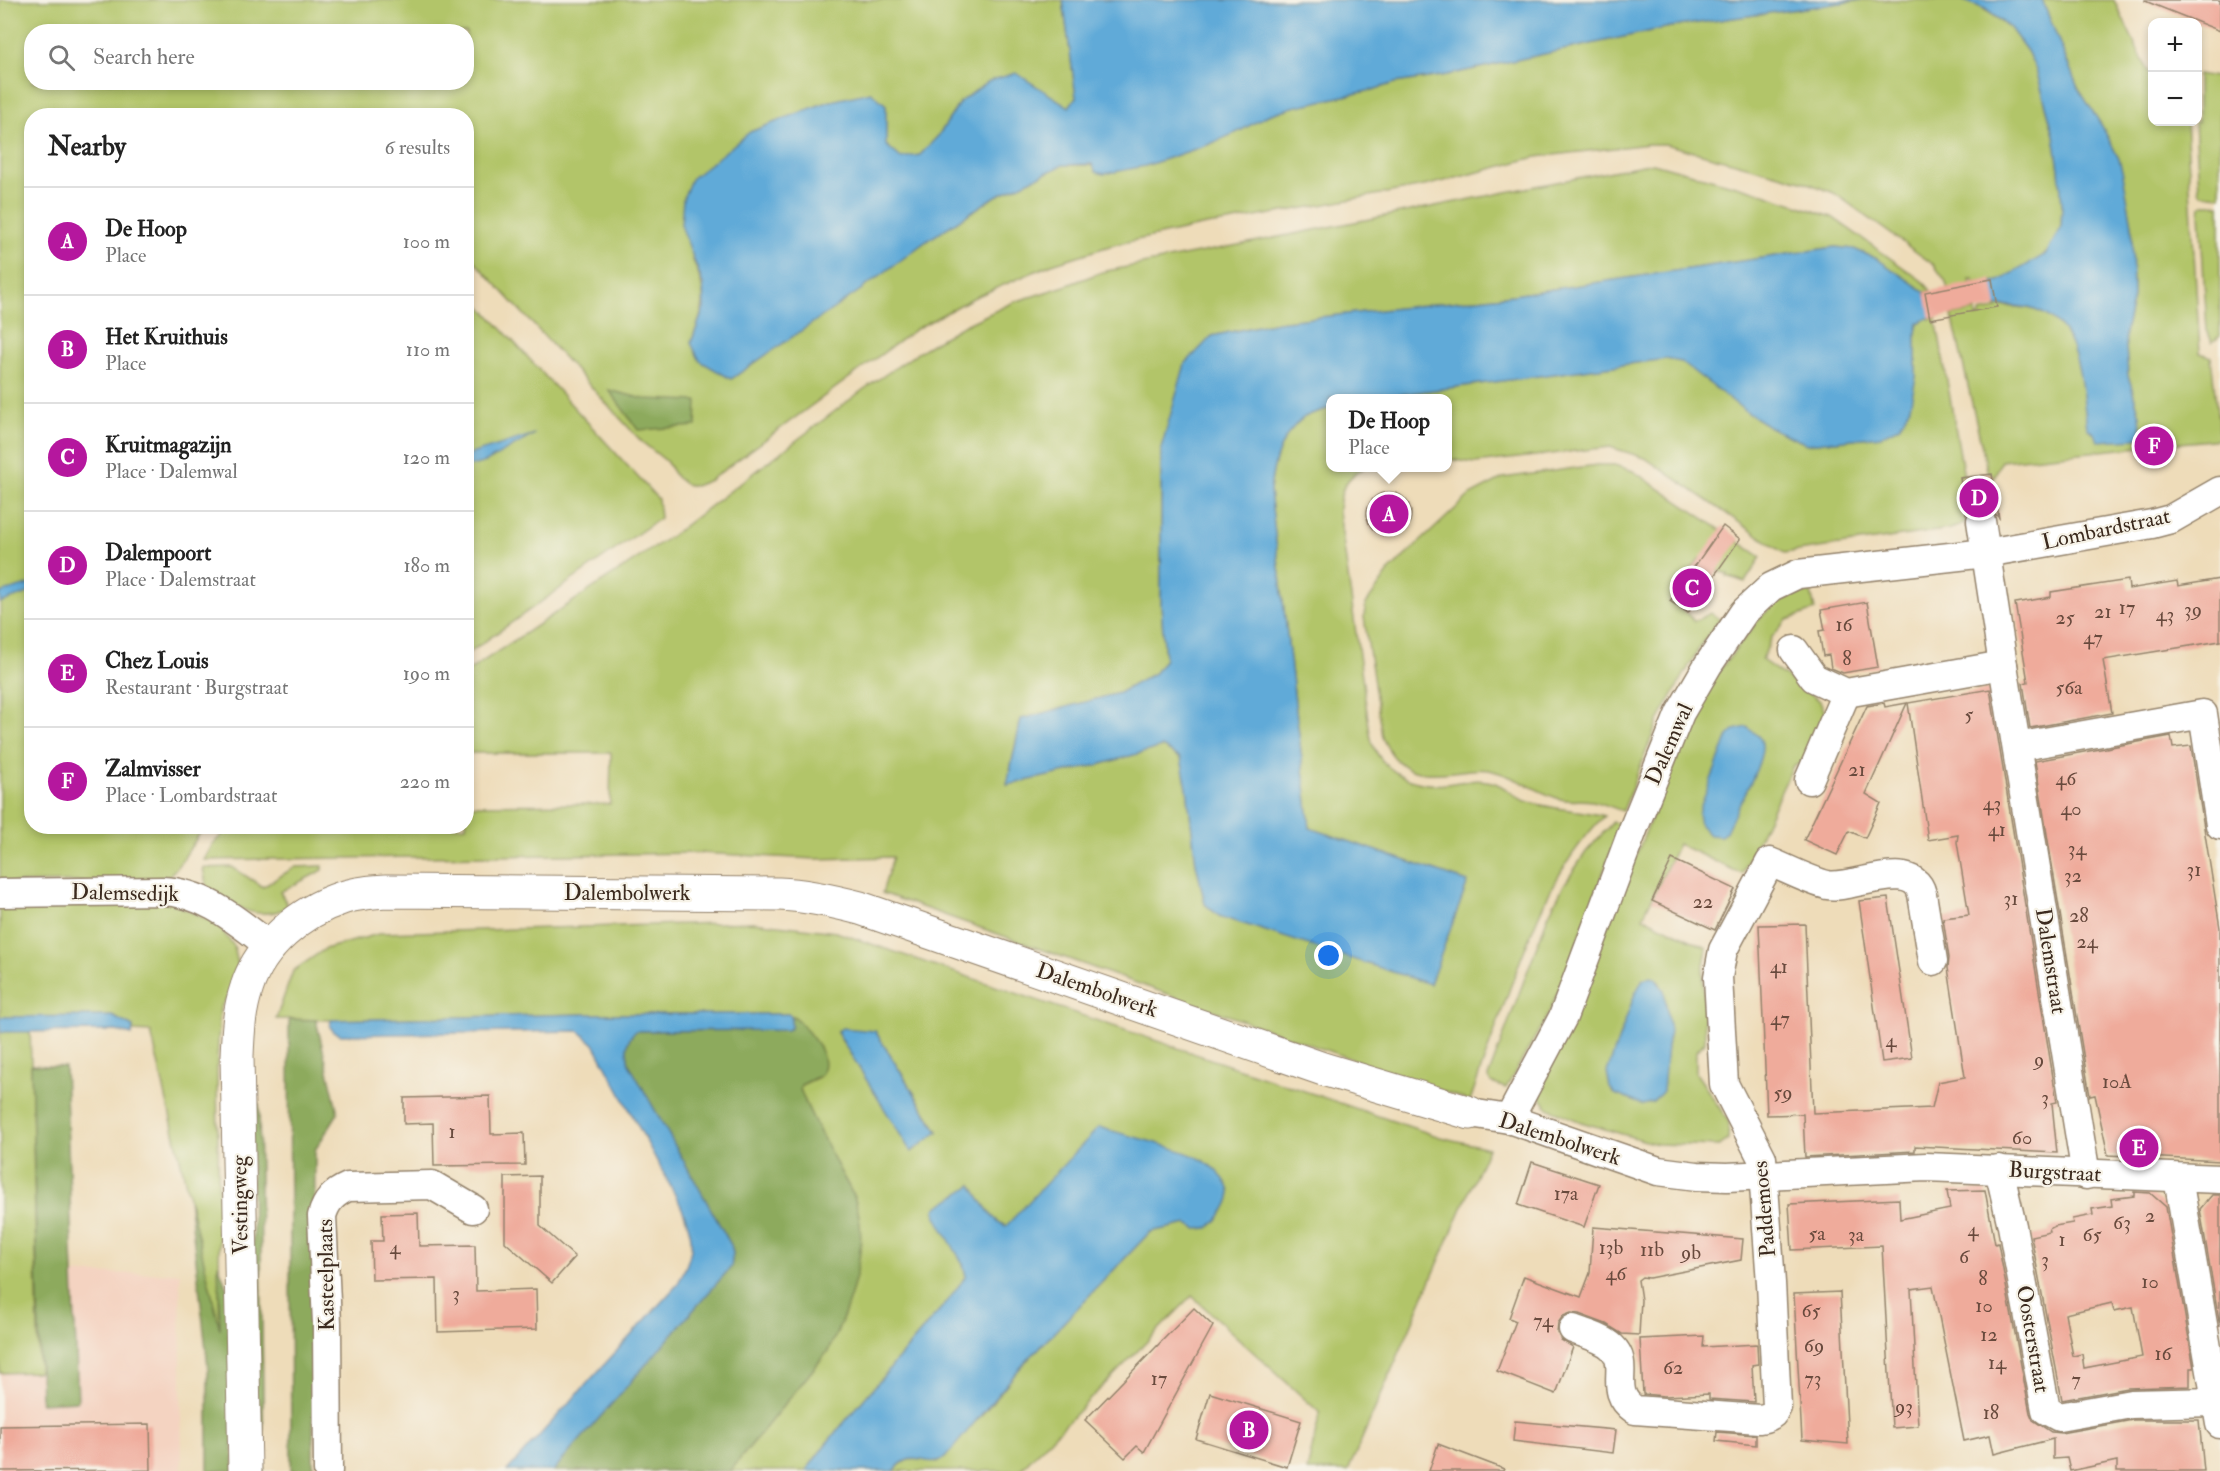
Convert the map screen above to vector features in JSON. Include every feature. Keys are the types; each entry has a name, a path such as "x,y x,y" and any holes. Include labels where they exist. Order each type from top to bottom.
{"street":[{"name":"Lombardstraat","path":"1986,553 2171,519 2220,491"},
{"name":"Dalemstraat","path":"1981,521 2086,1175"},
{"name":"Dalemwal","path":"1509,1119 1563,1017 1634,827 1680,713 1708,665 1744,612 1771,587 1798,574 1986,553"},
{"path":"1794,650 1814,678 1846,693 2003,665"},
{"path":"1809,780 1846,693"},
{"path":"2016,747 2203,714 2220,825"},
{"name":"Paddemoes","path":"1573,1329 1613,1348 1619,1359 1619,1390 1628,1405 1635,1410 1759,1419 1771,1415 1777,1407 1764,1175 1762,1158 1756,1144 1724,1084 1718,976 1723,950 1770,862 1828,885 1898,876 1914,880 1922,894 1933,961"},
{"name":"Dalembolwerk","path":"271,947 305,915 343,898 387,891 799,895 860,908 1323,1069 1470,1113 1509,1119 1658,1171 1697,1176 1926,1167"},
{"name":"Dalemsedijk","path":"0,893 182,892 204,900 271,947"},
{"name":"Vestingweg","path":"245,1471 238,1031 247,986 271,947"},
{"name":"Burgstraat","path":"1926,1167 2220,1179"},
{"name":"Oosterstraat","path":"1999,1169 2013,1226 2046,1410 2059,1418 2131,1404 2218,1413"},
{"path":"2178,1178 2218,1413"},
{"name":"Kasteelplaats","path":"328,1471 327,1323 322,1216 325,1205 339,1191 348,1187 432,1185 473,1209"}],"shaded area":[{"path":"180,1273 182,1471 0,1471 0,1359 59,1274"}],"green space":[{"path":"0,0 1063,0 1076,97 1069,107 960,102 939,135 920,155 901,158 886,145 886,105 871,92 827,102 750,132 692,258 701,283 703,301 691,343 731,379 862,289 925,242 996,196 1063,165 1145,166 1210,144 1268,115 1293,107 1395,83 1447,75 1670,27 1861,0 1962,0 1976,4 2010,28 2027,51 2036,69 2054,135 2062,204 2061,228 2050,250 2034,263 1999,281 1974,283 1973,279 1970,279 1971,284 1948,289 1945,280 1934,265 1834,193 1805,182 1665,144 1536,157 1429,185 1206,225 1113,245 1052,264 973,298 916,329 710,480 695,486 685,484 676,477 666,461 642,442 474,261 474,108 24,108 24,834 199,834 165,881 0,883"},
{"path":"2042,0 2114,0 2148,72 2148,126 2186,126 2200,353 2211,357 2220,439 2001,461 1993,480 1992,474 1988,474 1952,315 1976,311 1977,317 1980,316 1980,312 1997,309 1996,306 2026,308 2042,313 2056,322 2073,347 2081,379 2087,428 2094,433 2140,416 2128,375 2125,333 2133,297 2132,225 2119,159 2078,88"},
{"path":"2202,75 2220,78 2220,196 2201,194 2195,126 2202,126"},
{"path":"1653,163 1761,193 1832,217 1925,283 1931,291 1925,292 1877,259 1854,249 1835,247 1513,295 1277,322 1212,336 1161,448 1161,603 1165,659 1155,673 1119,693 1021,719 1007,785 1098,765 1162,747 1181,758 1196,863 1205,904 1219,916 1430,983 1468,882 1310,828 1270,491 1276,460 1289,433 1306,416 1326,409 1326,472 1358,472 1345,485 1339,511 1370,734 1380,757 1398,774 1421,783 1486,781 1496,783 1519,798 1533,803 1604,816 1572,855 1537,918 1470,1101 882,893 893,857 816,859 698,853 204,860 213,844 223,834 474,834 474,805 610,804 611,753 474,753 474,667 671,536 864,389 925,348 959,328 1014,302 1102,272"},
{"path":"2220,204 2220,336 2212,342 2207,330 2200,213 2201,206"},
{"path":"474,299 658,499 660,518 474,649"},
{"path":"1930,316 1930,319 1936,318 1964,477 1960,479 1967,523 1950,529 1784,553 1645,458 1610,447 1475,463 1452,460 1452,394 1404,394 1666,359 1681,361 1748,413 1775,430 1807,444 1881,436 1900,425 1916,377 1918,323"},
{"path":"609,390 644,399 697,401 696,426 638,430"},
{"path":"1597,465 1614,465 1633,471 1761,557 1745,582 1727,576 1728,574 1718,571 1700,558 1670,600 1688,613 1694,621 1711,613 1720,619 1702,643 1658,721 1623,811 1592,801 1560,799 1489,770 1423,773 1404,766 1389,750 1382,737 1364,617 1366,604 1390,570 1470,495 1503,478"},
{"path":"1811,592 1815,610 1787,620 1772,637 1762,660 1820,701 1827,717 1810,760 1793,766 1742,874 1678,844 1643,917 1707,948 1703,970 1705,1042 1696,1051 1696,1073 1729,1122 1728,1140 1719,1146 1656,1144 1581,1122 1548,1108 1538,1094 1696,709 1713,679 1760,618 1775,604 1793,595","holes":["1650,977 1660,983 1669,1039 1663,1080 1642,1104 1612,1092 1623,1034 1632,1006 1643,979"]},
{"path":"1613,822 1621,825 1548,1015 1506,1088 1491,1083 1488,1077 1548,916 1564,885 1586,852"},
{"path":"323,866 323,870 280,892 289,907 277,912 266,913 255,913 236,906 207,889 203,868 232,867 263,887 295,867"},
{"path":"166,900 217,924 234,946 241,978 220,1008 217,1064 220,1333 151,1032 133,1031 133,1027 112,1016 0,1017 0,902"},
{"path":"753,922 836,932 1440,1137 1488,1148 1348,1471 1307,1471 1320,1413 1192,1296 1019,1471 894,1471 909,1460 938,1462 986,1410 1020,1368 1150,1232 1187,1224 1197,1229 1221,1215 1010,1223 1006,1226 990,1214 972,1185 963,1264 966,1276 825,1445 806,1471 730,1471 828,1351 842,1318 854,1277 859,1235 855,1200 800,1089 801,1085 819,1077 795,1017 788,1014 587,1014 331,1020 276,1019 293,971 325,949 382,933","holes":["875,1031 938,1131 912,1152 837,1033"]},
{"path":"791,1016 795,1017 806,1029 821,1051 824,1067 821,1075 801,1085 800,1089 853,1195 859,1218 861,1237 856,1277 844,1316 828,1351 730,1471 553,1471 731,1267 733,1253 731,1245 629,1064 627,1050 629,1039 635,1031 786,1030 791,1028"},
{"path":"289,1019 316,1020 338,1113 315,1150 313,1471 291,1471"},
{"path":"0,1025 30,1025 39,1372 0,1373"},
{"path":"31,1065 65,1067 78,1401 41,1403"},
{"path":"251,1103 259,1104 264,1471 256,1471"},
{"path":"189,1198 220,1329 218,1264 228,1291 234,1471 208,1471 208,1367"}],"water":[{"path":"1063,0 1861,0 1670,27 1447,75 1395,83 1268,115 1210,144 1145,166 1104,174 1096,172 1092,164 1063,165 996,196 925,242 862,289 731,379 700,361 691,343 704,308 703,284 681,225 683,199 691,179 750,132 827,102 871,92 886,105 886,145 901,158 920,155 939,135 960,102 989,81 1016,73 1069,107 1076,97"},
{"path":"1962,0 2042,0 2078,88 2119,159 2132,225 2133,297 2125,333 2128,375 2140,416 2142,436 2136,439 2099,441 2087,428 2080,376 2075,354 2066,335 2054,320 2036,310 2012,306 1948,313 1918,323 1916,377 1910,407 1900,426 1881,436 1807,444 1775,430 1748,413 1681,362 1666,359 1404,394 1326,394 1326,409 1303,418 1283,442 1273,470 1270,491 1310,828 1468,882 1430,984 1219,916 1205,904 1196,863 1181,758 1162,747 1098,765 1007,785 1021,719 1119,693 1155,673 1165,659 1161,604 1161,448 1185,364 1212,336 1277,322 1513,295 1835,247 1854,249 1877,259 1925,292 1926,296 1999,281 2046,254 2061,228 2062,204 2054,135 2036,69 2027,51 2010,28 1985,9"},
{"path":"535,434 486,462 474,465 474,453"},
{"path":"24,586 24,594 0,603 0,593"},
{"path":"1747,727 1761,740 1760,759 1726,832 1721,836 1709,835 1700,825 1698,813 1728,736 1734,730"},
{"path":"1655,978 1664,990 1670,1031 1663,1091 1653,1102 1643,1105 1615,1094 1610,1088 1607,1072 1634,996 1643,979"},
{"path":"587,1014 788,1014 791,1016 791,1028 786,1030 635,1031 629,1039 627,1054 629,1064 731,1245 733,1253 731,1267 553,1471 507,1471 677,1285 690,1254 691,1236 685,1216 594,1044 579,1031 341,1035 330,1027 331,1020"},
{"path":"112,1016 133,1027 132,1035 116,1031 0,1032 0,1017"},
{"path":"842,1028 875,1031 938,1132 911,1152 837,1032"},
{"path":"1099,1127 1174,1148 1197,1157 1214,1168 1230,1192 1229,1202 1224,1211 1209,1228 1197,1229 1187,1224 1150,1232 1020,1368 945,1458 931,1462 908,1460 894,1471 806,1471 825,1445 966,1276 963,1264 936,1217 937,1207 972,1185 995,1219 1006,1226"}],"building":[{"path":"2220,0 2220,31 2202,24 2202,18 2188,18 2145,1"},
{"path":"1992,279 1997,307 1930,319 1925,292"},
{"path":"1992,474 1999,518 1988,506 1979,505 1971,508 1966,514 1960,478"},
{"path":"1389,492 1404,499 1411,514 1404,529 1389,536 1374,529 1367,514 1374,499"},
{"path":"1723,526 1740,539 1688,613 1670,601"},
{"path":"2220,579 2220,641 2103,660 2112,713 2030,728 2023,683 2028,682 2015,603 2051,597 2051,592 2128,580 2129,589 2177,581 2178,586"},
{"path":"1867,602 1878,667 1843,673 1831,668 1829,655 1823,656 1819,631 1825,630 1821,610"},
{"path":"1990,689 2057,1102 2052,1103 2057,1153 1915,1146 1915,1151 1805,1157 1803,1114 1767,1115 1759,925 1805,924 1813,1113 1932,1108 1938,1082 1965,1077 1948,968 1949,958 1943,918 1969,915 1957,842 1958,835 1928,840 1908,703"},
{"path":"1884,703 1885,707 1907,703 1866,794 1881,803 1865,838 1849,831 1837,855 1804,840 1867,706"},
{"path":"2171,736 2173,748 2191,746 2220,928 2220,1161 2108,1155 2095,1095 2090,1096 2035,761"},
{"path":"1672,859 1735,889 1715,930 1652,901"},
{"path":"1888,898 1912,1058 1882,1062 1859,901"},
{"path":"490,1096 491,1134 524,1133 525,1165 434,1166 433,1123 404,1124 404,1098"},
{"path":"1532,1162 1599,1184 1584,1227 1518,1205"},
{"path":"540,1176 540,1226 575,1257 552,1283 505,1242 505,1177"},
{"path":"1985,1190 1995,1244 1998,1243 2033,1420 2051,1432 2061,1433 2133,1420 2199,1420 2204,1471 2117,1471 2117,1461 2070,1471 2067,1458 2053,1459 2053,1439 1994,1454 1990,1435 1964,1441 1933,1286 1911,1289 1918,1426 1892,1428 1882,1246 1792,1250 1789,1204 1899,1199 1900,1219 1950,1209 1947,1191"},
{"path":"2134,1192 2150,1193 2166,1207 2194,1368 2190,1368 2190,1386 2128,1388 2062,1400 2031,1236 2050,1232 2049,1229 2055,1226 2073,1223 2072,1219 2093,1215 2092,1209 2112,1206 2111,1199 2134,1196","holes":["2112,1303 2114,1311 2133,1307 2142,1357 2084,1368 2082,1354 2073,1356 2065,1314"]},
{"path":"2212,1195 2220,1195 2220,1326 2200,1209"},
{"path":"418,1213 419,1246 475,1245 476,1291 536,1289 537,1329 438,1332 437,1279 372,1280 371,1241 383,1241 382,1214"},
{"path":"1593,1227 1743,1239 1741,1260 1649,1278 1642,1277 1638,1280 1641,1300 1639,1335 1622,1334 1606,1324 1579,1314 1571,1313 1563,1316 1558,1323 1557,1332 1561,1340 1573,1347 1556,1394 1497,1371 1516,1321 1509,1318 1524,1276 1581,1297 1590,1273"},
{"path":"1840,1292 1848,1444 1802,1440 1794,1294"},
{"path":"1194,1308 1213,1326 1144,1452 1137,1446 1125,1458 1085,1420"},
{"path":"1704,1336 1703,1347 1757,1344 1758,1364 1752,1365 1754,1402 1709,1399 1709,1394 1664,1396 1643,1394 1640,1339"},
{"path":"1210,1393 1301,1421 1287,1467 1196,1439"},
{"path":"1515,1421 1616,1430 1613,1453 1513,1441"},
{"path":"150,1424 151,1470 0,1471 0,1426"},
{"path":"1717,1432 1756,1435 1756,1445 1716,1441"},
{"path":"1438,1444 1504,1469 1503,1471 1429,1471"}],"place":[{"name":"Zalmvisser","path":"2154,446"},
{"name":"Dalempoort","path":"1979,498"},
{"name":"De Hoop","path":"1389,514"},
{"name":"Kruitmagazijn","path":"1692,588"},
{"name":"Chez Louis","path":"2139,1148"},
{"name":"Het Kruithuis","path":"1249,1430"}]}
